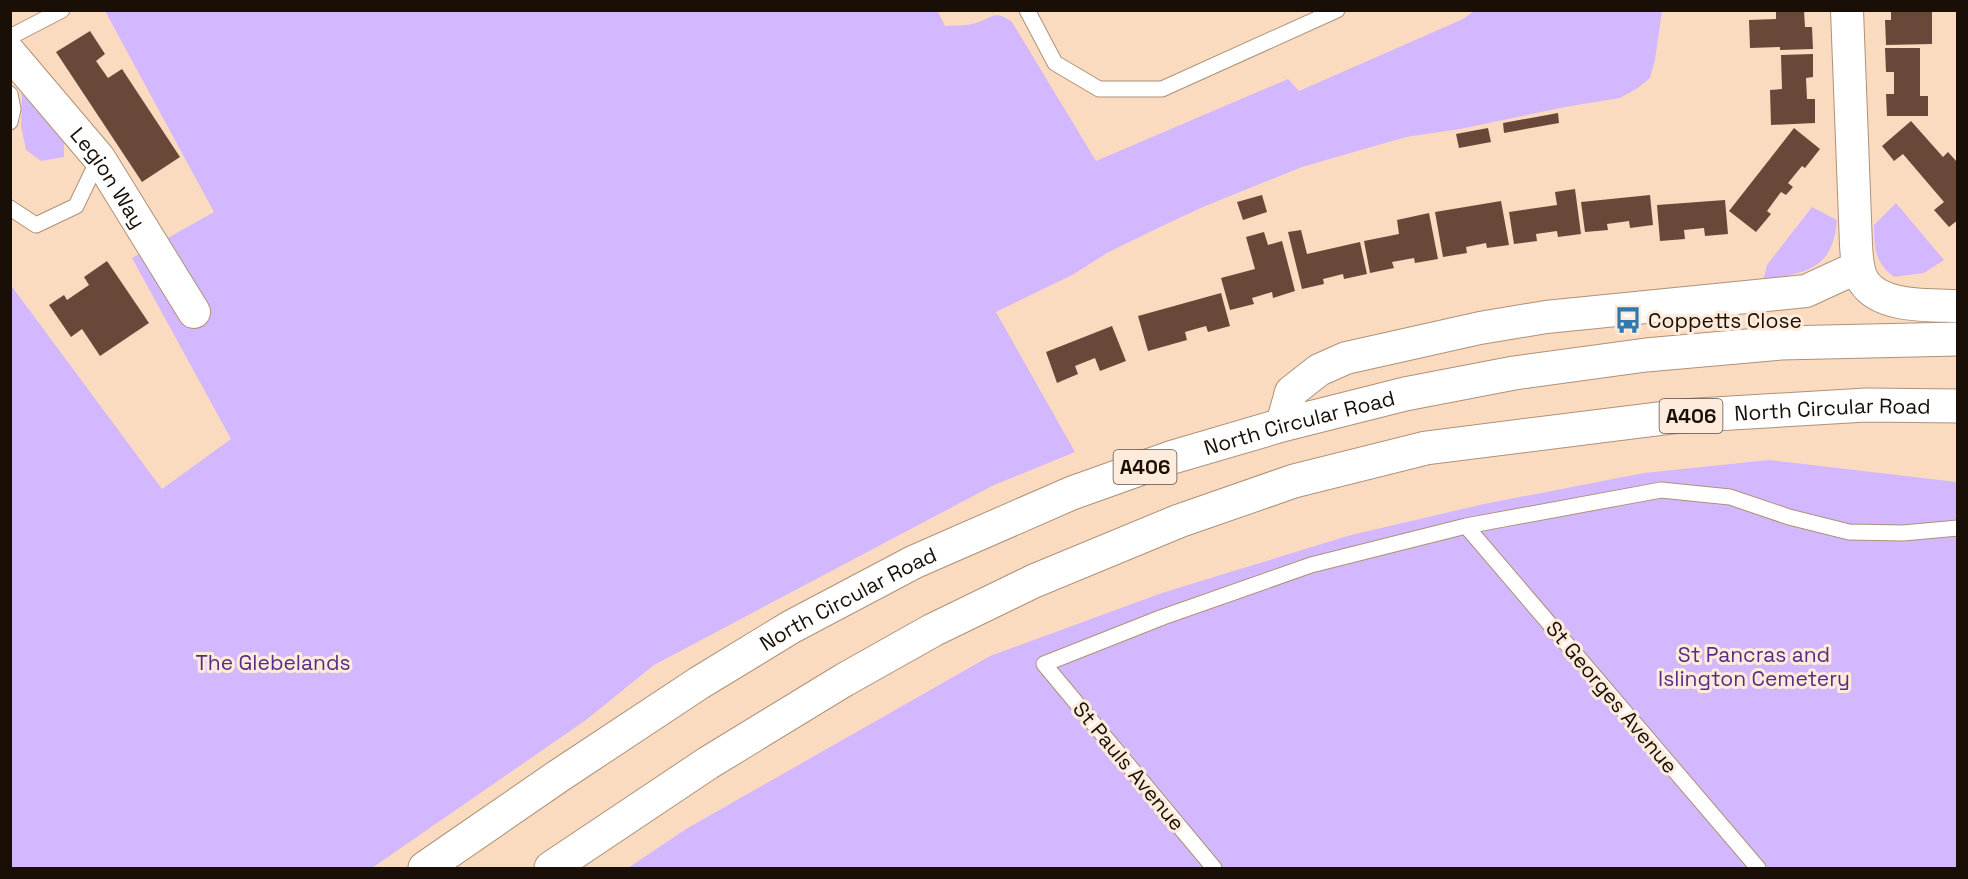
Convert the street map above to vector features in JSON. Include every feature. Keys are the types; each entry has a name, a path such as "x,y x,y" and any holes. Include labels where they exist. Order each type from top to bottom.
{"highway":[{"name":"North Circular Road","path":"425,868 699,683 791,627 914,562 1072,493 1173,457 1282,424 1406,394 1514,373 1646,355 1781,343 1958,339"},
{"name":"North Circular Road","path":"551,868 708,763 933,630 1034,581 1179,521 1294,481 1426,448 1681,416 1866,405 1958,406"}],"street":[{"path":"1847,10 1856,245 1858,267 1863,282 1874,292 1898,303 1958,306"},
{"name":"Legion Way","path":"10,53 99,158 194,312"},
{"path":"1282,424 1291,392 1319,370 1347,358 1480,328 1546,317 1806,291 1858,267"}],"lane":[{"path":"10,37 62,10"},
{"path":"1027,10 1054,63 1098,89 1162,89 1337,10"},
{"path":"10,94 13,109 10,122"},
{"path":"10,208 36,225 76,206 99,158"},
{"path":"1466,526 1661,490 1730,497 1789,517 1850,532 1903,533 1958,528"},
{"name":"St Pauls Avenue","path":"1214,868 1044,664 1163,617 1311,565 1466,526"},
{"name":"St Georges Avenue","path":"1466,526 1758,868"}],"green space":[{"name":"The Glebelands","path":"937,10 945,26 972,24 997,15 1012,22 1096,161 1288,79 1299,91 1463,19 1474,11 1662,11 1650,78 1620,98 1460,129 1406,137 1302,167 1160,227 1107,253 1074,274 996,312 1075,452 992,486 654,665 586,720 372,868 11,868 10,284 162,489 231,439 132,258 214,212 105,11"},
{"path":"22,88 64,137 64,157 41,161 26,150 21,126"},
{"path":"1896,203 1944,260 1924,273 1894,277 1879,260 1874,240 1874,225"},
{"path":"1812,207 1837,220 1830,250 1823,259 1804,271 1763,281 1767,265"},
{"name":"St Pancras and Islington Cemetery","path":"1769,460 1957,482 1957,868 628,868 686,829 990,656 1162,593 1351,535 1484,504 1644,473"}],"building":[{"path":"1776,10 1804,10 1805,27 1812,27 1813,49 1750,48 1749,20 1776,19"},
{"path":"1891,10 1932,10 1932,44 1886,45 1885,20 1891,20"},
{"path":"90,31 105,54 96,61 108,78 122,69 180,157 142,182 56,52"},
{"path":"1885,48 1920,48 1920,96 1928,96 1928,116 1887,116 1886,94 1894,94 1894,72 1886,72"},
{"path":"1813,54 1813,77 1806,78 1807,99 1815,99 1815,123 1771,125 1770,90 1782,89 1781,55"},
{"path":"1558,113 1559,123 1504,133 1503,123"},
{"path":"1911,121 1943,157 1948,152 1958,163 1958,220 1949,227 1934,210 1944,202 1903,154 1894,161 1882,146"},
{"path":"1488,128 1491,142 1459,148 1456,134"},
{"path":"1794,128 1820,149 1805,168 1802,166 1788,183 1793,187 1786,195 1781,192 1767,211 1771,214 1756,232 1729,211"},
{"path":"1575,189 1581,234 1558,237 1557,231 1536,234 1537,241 1514,244 1509,212 1557,205 1555,192"},
{"path":"1262,195 1267,212 1243,220 1237,202"},
{"path":"1650,195 1653,225 1630,228 1629,221 1607,224 1608,230 1585,232 1581,202"},
{"path":"1725,200 1728,234 1705,236 1704,228 1684,230 1685,239 1660,241 1657,205"},
{"path":"1501,201 1509,245 1487,248 1486,243 1466,247 1467,253 1443,257 1435,212"},
{"path":"1429,213 1438,259 1415,263 1414,258 1392,262 1394,268 1370,273 1364,241 1399,234 1397,220"},
{"path":"1301,230 1307,254 1360,242 1367,274 1344,279 1343,274 1323,279 1324,284 1302,289 1288,232"},
{"path":"1264,232 1268,245 1282,241 1295,291 1273,298 1272,292 1252,298 1254,304 1230,310 1221,278 1255,269 1246,237"},
{"path":"107,261 149,323 100,356 82,329 71,337 49,305 64,295 67,300 89,285 84,277"},
{"path":"1221,293 1230,326 1208,332 1206,326 1185,332 1187,340 1148,351 1138,316"},
{"path":"1112,326 1126,361 1100,371 1095,358 1075,366 1078,374 1057,383 1046,352"}],"place":[{"name":"Coppetts Close","path":"1628,320"}]}
